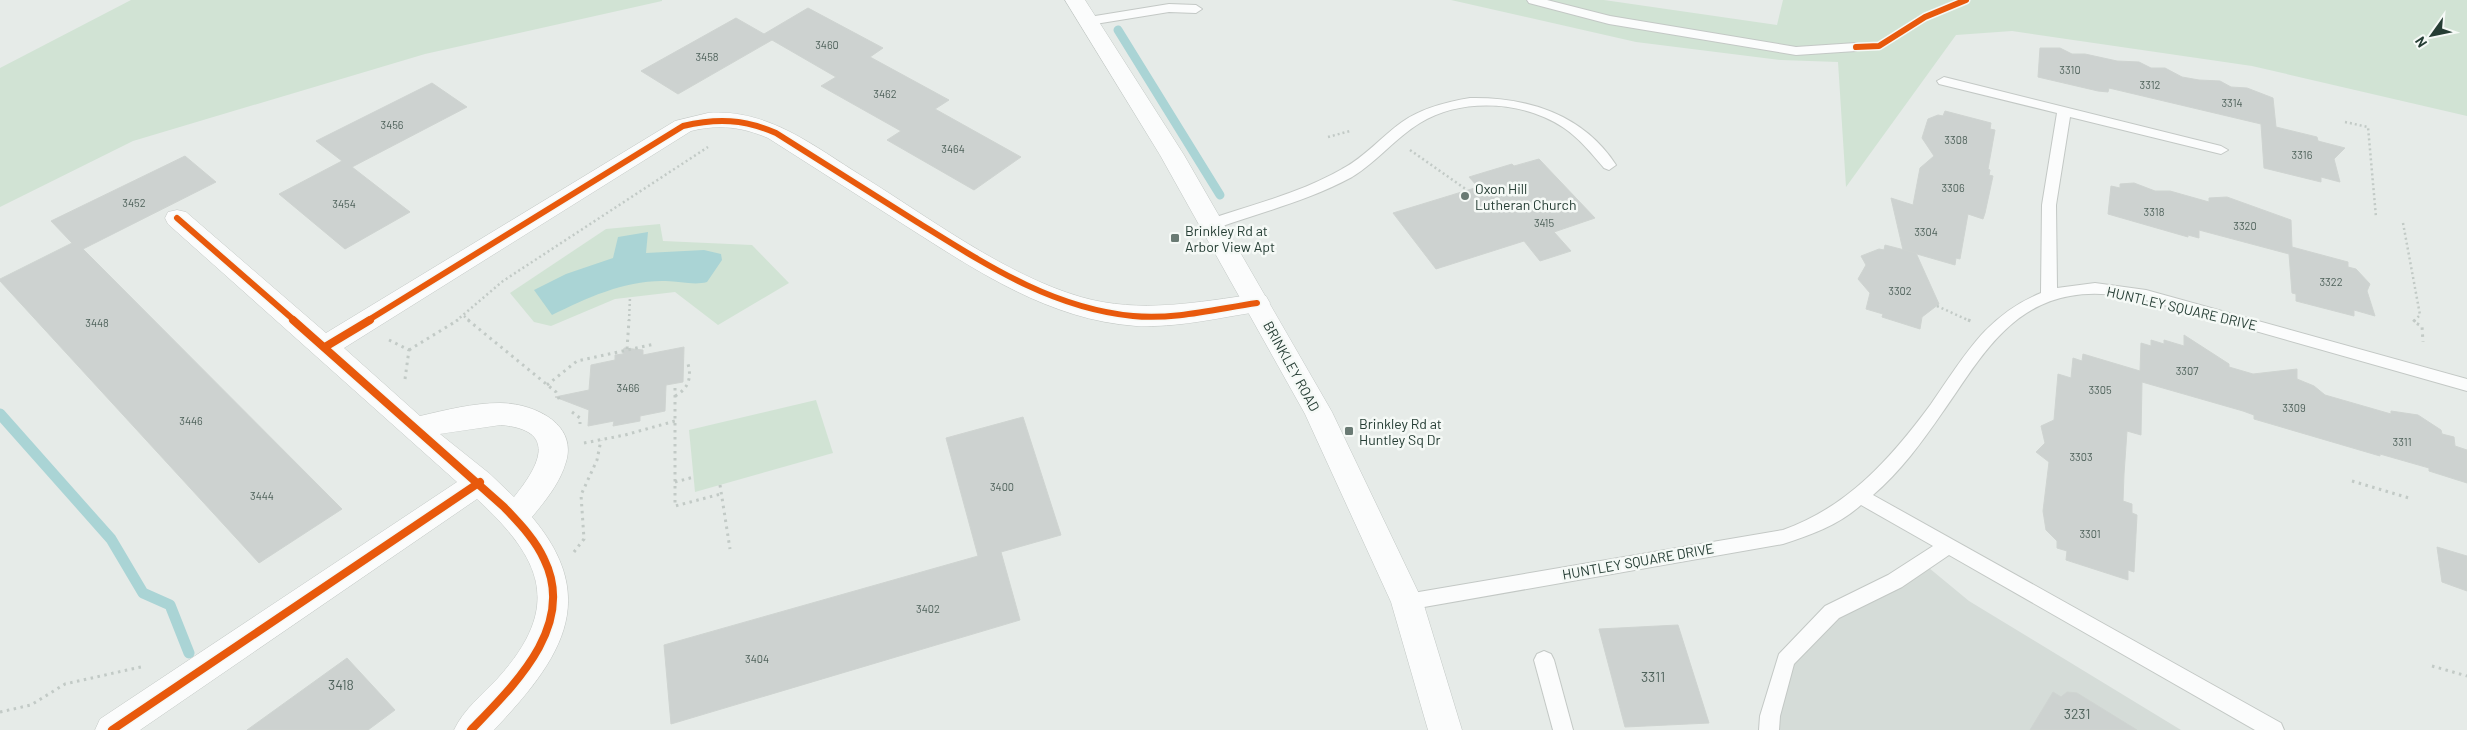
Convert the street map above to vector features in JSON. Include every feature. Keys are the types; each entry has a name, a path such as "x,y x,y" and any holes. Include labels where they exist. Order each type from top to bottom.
{"street":[{"name":"BRINKLEY ROAD","path":"1082,11 1148,113 1318,412 1355,487 1407,602 1445,730"},
{"path":"325,346 683,126 708,120 729,118 745,121 776,133 992,268 1027,288 1055,299 1136,316 1194,312 1257,303"},
{"path":"177,218 480,482 531,537 545,559 553,580 554,597 552,617 544,638 529,663 501,698 471,730"},
{"path":"416,428 462,418 495,414 536,420 549,433 554,446 552,461 545,477 514,518"},
{"path":"112,730 480,482"}],"lane":[{"path":"1533,0 1626,23 1796,51 1856,47"},
{"path":"1082,11 1196,9"},
{"path":"1944,81 2221,150"},
{"path":"1212,224 1308,191 1348,172 1416,120 1444,107 1486,102 1530,108 1563,121 1590,142 1609,165"},
{"path":"2049,297 2049,205 2064,110"},
{"name":"HUNTLEY SQUARE DRIVE","path":"1407,602 1782,537 1826,522 1860,496 1898,460 1972,355 1988,336 2011,317 2049,297 2076,289 2090,288 2149,297 2260,326 2467,385"},
{"path":"1860,496 2274,730"},
{"path":"1768,730 1770,716 1786,660 1832,612 1895,581 1948,546"},
{"path":"1544,660 1564,730"}],"path":[{"path":"409,350 464,316 503,281 745,121"},
{"path":"2345,122 2368,127 2376,217"},
{"path":"1328,137 1350,131"},
{"path":"1394,137 1419,157 1448,174 1467,190"},
{"path":"2403,224 2420,315 2414,322 2422,326 2423,342"},
{"path":"627,349 630,297"},
{"path":"1937,306 1976,324"},
{"path":"464,316 547,384 556,392 560,401 580,418"},
{"path":"547,384 577,361 588,356 655,344"},
{"path":"675,396 684,392 690,383 688,364"},
{"path":"675,388 675,506 721,494"},
{"path":"553,580 584,539 581,495 597,460 601,440 675,421"},
{"path":"675,482 694,477"},
{"path":"2352,481 2409,498"},
{"path":"720,485 726,513 730,549"},
{"path":"0,712 31,705 65,684 153,665"},
{"path":"2432,666 2467,676"}],"shaded area":[{"path":"1923,563 1969,601 2181,730 1769,730 1786,660 1809,637"}],"green space":[{"path":"131,0 662,1 425,54 133,141 0,207 0,68"},
{"path":"1451,0 1604,0 1777,25 1783,0 2467,0 2467,116 2252,66 2012,31 1956,35 1846,187 1838,62 1781,60 1636,42"},
{"path":"660,224 663,241 752,245 789,283 718,325 675,292 615,299 551,326 534,322 510,293 606,229"},
{"path":"816,400 833,453 695,492 689,430"}],"water":[{"path":"648,232 646,253 704,250 721,254 722,260 707,282 662,281 633,284 592,297 552,315 534,290 566,274 613,258 618,237"}],"building":[{"path":"808,8 883,48 870,57 949,100 935,109 1021,157 974,190 887,140 901,131 821,86 836,77 772,40 678,94 641,71 736,18 764,34"},
{"path":"2040,48 2060,48 2072,54 2085,54 2117,61 2139,62 2151,68 2165,68 2182,77 2220,81 2231,87 2247,88 2273,98 2276,127 2317,137 2318,141 2345,148 2334,159 2340,182 2321,177 2321,182 2264,168 2261,124 2109,88 2108,92 2098,91 2038,77"},
{"path":"432,83 467,107 352,167 410,212 345,249 279,194 342,161 316,141"},
{"path":"1945,111 1991,123 1990,129 1995,130 1988,169 1990,170 1989,175 1993,176 1985,213 1983,219 1968,214 1960,259 1956,258 1955,265 1903,250 1891,198 1913,205 1920,168 1934,156 1922,138 1928,119 1938,115 1943,116"},
{"path":"185,156 216,182 83,249 342,509 259,563 0,281 0,279 72,243 51,221"},
{"path":"1539,159 1595,218 1554,232 1571,251 1540,261 1524,241 1436,269 1393,213 1478,187 1469,177 1512,164 1514,166"},
{"path":"2134,183 2155,191 2170,191 2209,202 2209,198 2227,197 2291,220 2292,247 2348,262 2348,267 2356,269 2370,284 2367,291 2375,316 2354,310 2354,316 2296,301 2296,294 2292,293 2289,254 2199,230 2199,238 2188,235 2188,237 2108,214 2111,186 2120,188 2120,184"},
{"path":"1885,245 1916,253 1939,304 1922,317 1920,329 1882,317 1883,314 1866,309 1870,293 1858,279 1866,265 1861,256 1879,249 1884,250"},
{"path":"2184,335 2229,364 2229,367 2253,374 2297,369 2297,379 2314,386 2325,395 2391,414 2391,411 2418,415 2441,430 2442,434 2454,437 2455,446 2467,450 2467,483 2429,471 2429,468 2380,454 2380,456 2254,419 2254,415 2243,411 2142,382 2141,435 2127,431 2124,474 2123,501 2132,504 2132,513 2137,515 2134,572 2128,570 2128,580 2066,560 2067,551 2057,548 2057,541 2046,530 2043,511 2049,462 2036,452 2045,443 2041,426 2054,420 2058,374 2071,378 2073,358 2082,361 2083,354 2140,371 2141,343 2151,346 2151,340 2164,344 2164,340 2184,346"},
{"path":"684,347 683,382 666,385 665,411 640,416 640,421 613,426 614,421 588,426 589,410 555,397 589,390 591,365 615,360 615,355 623,354 624,348 643,350 643,355"},
{"path":"1023,417 1061,535 1001,552 1020,620 671,724 664,645 978,556 946,438"},
{"path":"2437,547 2467,556 2467,591 2442,582"},
{"path":"1678,625 1709,723 1625,727 1599,629"},
{"path":"347,658 395,710 368,730 247,730"},
{"path":"2053,692 2061,697 2067,692 2077,693 2137,730 2030,730"}],"waterway":[{"path":"1118,30 1220,195"},
{"path":"0,414 111,539 143,593 170,605 189,653"}],"cycle path":[{"path":"1856,47 1879,46 1925,17 1966,0"},
{"path":"325,347 683,126 719,120 741,121 776,133 991,268 1061,300 1116,314 1150,317 1181,315 1257,303"},
{"path":"177,218 490,493 518,521 540,550 550,572 554,595 553,614 547,633 526,669 471,730"},
{"path":"112,730 480,482"}],"place":[{"name":"Oxon Hill Lutheran Church","path":"1465,196"},
{"name":"Brinkley Rd at Arbor View Apt","path":"1175,238"},
{"name":"Brinkley Rd at Huntley Sq Dr","path":"1349,431"}]}
